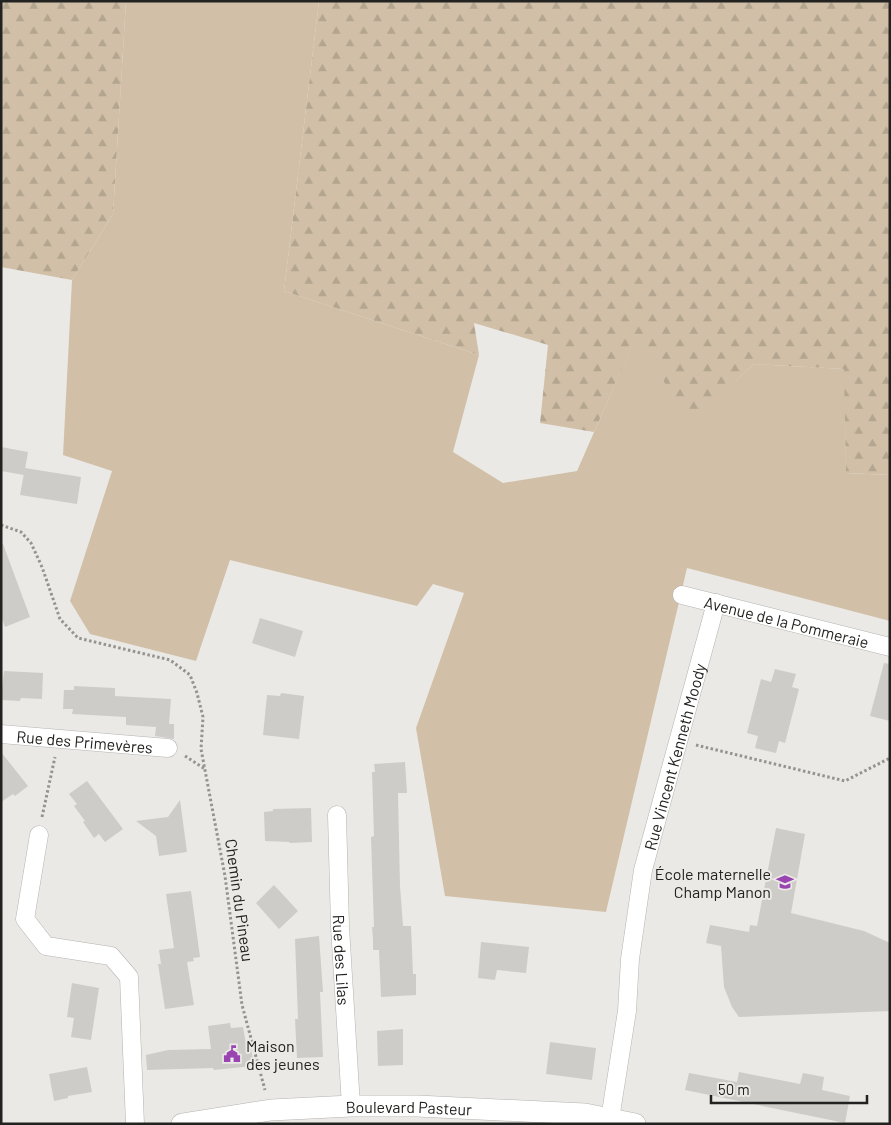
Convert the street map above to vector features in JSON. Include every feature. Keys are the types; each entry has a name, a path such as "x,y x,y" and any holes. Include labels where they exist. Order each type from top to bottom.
{"street":[{"name":"Avenue de la Pommeraie","path":"682,595 890,647"},
{"name":"Rue Vincent Kenneth Moody","path":"610,1119 627,1011 630,959 643,870 716,603"},
{"name":"Rue des Primevères","path":"1,734 168,748"},
{"name":"Rue des Lilas","path":"337,814 340,926 351,1106"},
{"path":"39,835 24,919 46,946 111,956 129,977 135,1124"},
{"name":"Boulevard Pasteur","path":"182,1124 271,1110 351,1106 417,1106 474,1116 585,1114 635,1124"}],"path":[{"name":"Chemin du Pineau","path":"1,525 21,532 31,543 42,567 60,619 78,638 170,660 190,675 203,717 202,749 225,876 242,1005 271,1110"},
{"path":"39,835 58,739"},
{"path":"679,740 845,781 890,758"},
{"path":"189,758 205,770"}],"green space":[{"path":"1,1 126,1 113,214 72,280 1,267"},
{"path":"126,1 319,1 284,291 479,355 453,452 503,483 577,471 637,334 689,424 754,364 845,369 846,473 890,475 890,621 687,568 606,912 445,896 416,728 464,593 433,584 417,606 230,560 196,661 90,634 70,601 112,471 63,455 72,280 113,214"},
{"path":"319,1 890,1 890,475 846,473 844,369 754,364 689,425 637,335 594,432 540,423 548,345 474,323 479,355 284,291"}],"building":[{"path":"1,447 28,452 24,475 1,471"},
{"path":"25,468 81,477 77,504 20,495"},
{"path":"1,544 3,544 30,617 5,627 1,616"},
{"path":"260,618 303,631 295,657 252,643"},
{"path":"884,663 890,664 890,721 870,716"},
{"path":"775,669 796,674 792,687 799,689 785,743 779,741 776,753 755,748 758,736 747,733 761,679 771,682"},
{"path":"4,671 43,673 42,699 21,698 20,701 1,700"},
{"path":"74,686 115,688 115,696 171,699 169,724 174,724 174,739 155,736 156,727 126,725 126,717 72,714 73,709 63,709 64,690 74,690"},
{"path":"281,693 304,696 299,739 263,735 267,695 280,696"},
{"path":"1,752 28,786 15,796 13,794 1,802"},
{"path":"405,762 407,793 398,793 400,886 403,926 411,926 413,974 416,974 416,995 381,997 379,950 373,950 372,927 374,927 371,837 374,836 372,772 375,772 374,764"},
{"path":"87,781 123,829 105,842 99,834 94,838 74,806 77,804 69,794"},
{"path":"180,800 187,852 159,856 156,836 136,821 168,817"},
{"path":"311,808 312,842 265,841 264,812 273,811 273,809"},
{"path":"776,828 805,834 791,913 864,931 890,943 890,1011 739,1017 732,1007 724,987 721,946 706,943 710,925 749,932 750,925 757,926"},
{"path":"274,885 298,911 279,929 256,903"},
{"path":"191,891 200,957 193,958 194,961 187,962 194,1005 165,1009 158,964 161,964 159,950 174,948 166,894"},
{"path":"319,936 323,992 320,992 323,1057 297,1058 295,1019 298,1019 295,939"},
{"path":"481,942 529,947 526,973 497,970 495,980 478,978"},
{"path":"72,983 99,988 91,1040 71,1037 74,1018 67,1017"},
{"path":"230,1023 231,1028 243,1027 246,1044 250,1044 253,1066 214,1070 213,1068 147,1070 146,1055 168,1050 211,1049 208,1026"},
{"path":"403,1029 403,1065 378,1066 377,1031"},
{"path":"550,1042 596,1048 592,1080 546,1074"},
{"path":"87,1067 92,1092 68,1096 68,1098 54,1101 49,1074"},
{"path":"739,1072 800,1084 803,1073 824,1077 822,1090 850,1096 845,1123 685,1090 689,1073 737,1082"}],"place":[{"name":"École maternelle Champ Manon","path":"785,882"},
{"name":"Maison des jeunes","path":"232,1054"}]}
